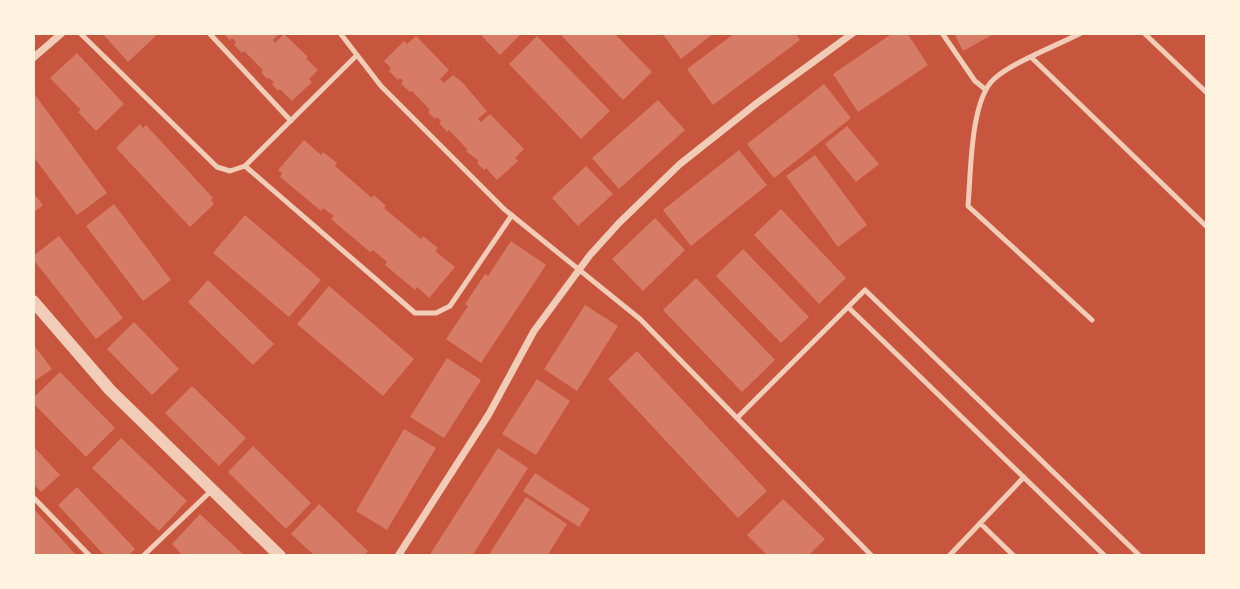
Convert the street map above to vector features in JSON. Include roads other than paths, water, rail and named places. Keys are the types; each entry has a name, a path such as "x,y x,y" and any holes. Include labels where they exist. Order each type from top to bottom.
{"street":[{"path":"33,58 62,33"},
{"path":"398,556 489,414 534,331 579,269 618,223 680,164 768,94 853,33"},
{"path":"33,301 110,390 280,556"}],"lane":[{"path":"80,33 218,167 230,171 245,166 356,56"},
{"path":"209,33 291,121"},
{"path":"340,33 381,86 512,215 640,319 872,556"},
{"path":"942,33 975,82 985,89"},
{"path":"1081,33 1002,73 985,89 978,108 968,206 1092,320"},
{"path":"1144,33 1207,93"},
{"path":"1032,58 1207,227"},
{"path":"245,166 415,313 436,313 450,306 512,215"},
{"path":"737,418 865,290 1140,556"},
{"path":"848,307 1105,556"},
{"path":"948,556 1024,477"},
{"path":"143,556 212,490"},
{"path":"33,497 90,556"},
{"path":"980,523 1014,556"}]}
